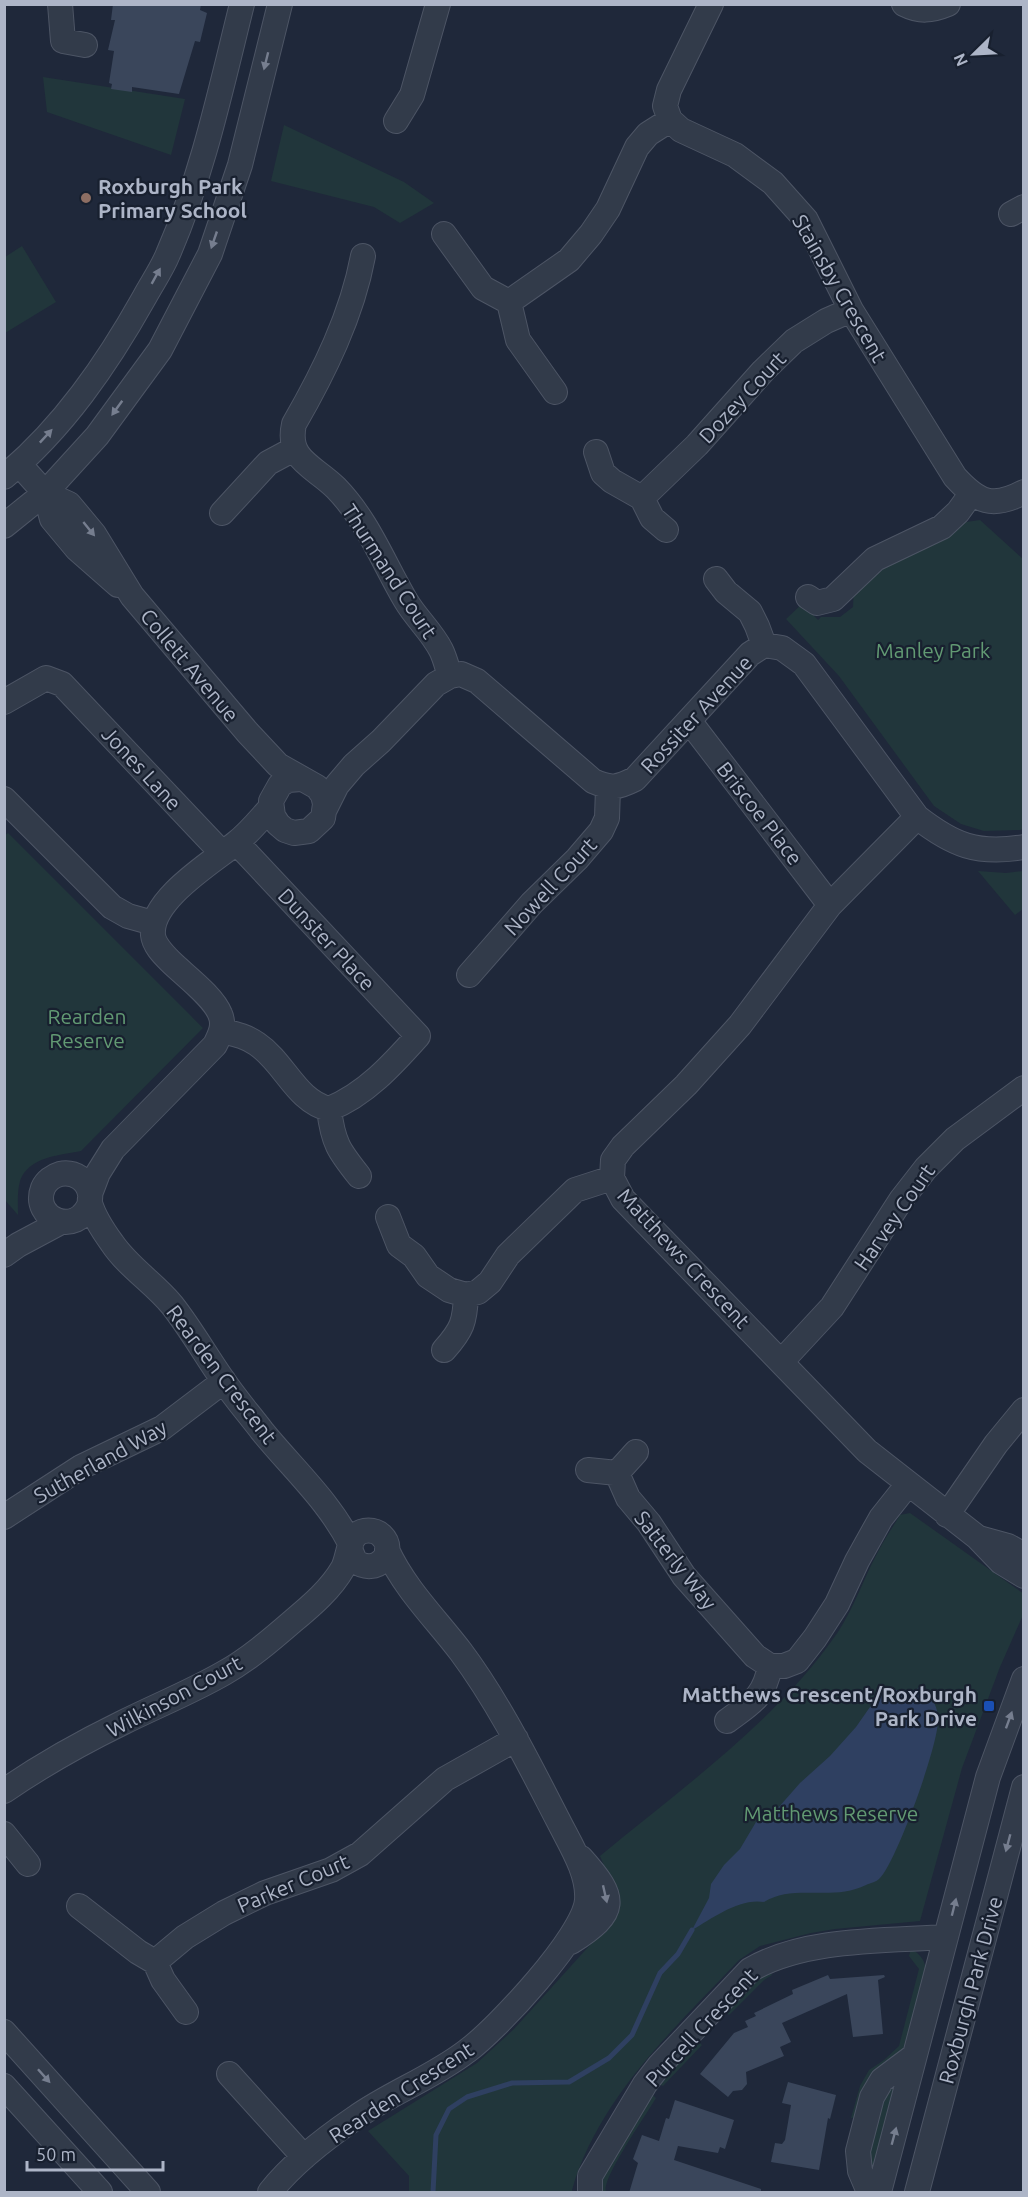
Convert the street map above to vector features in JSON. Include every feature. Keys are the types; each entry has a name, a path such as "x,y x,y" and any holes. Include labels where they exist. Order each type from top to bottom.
{"street":[{"path":"60,4 63,42 85,45"},
{"path":"12,471 67,414 118,344 168,255 204,155 242,4"},
{"path":"11,521 45,493 97,436 160,350 210,254 240,165 280,4"},
{"path":"396,121 412,95 438,4"},
{"path":"509,302 570,260 608,209 637,147 648,134 670,120 665,106 669,90 711,4"},
{"path":"904,4 919,10 933,11 948,4"},
{"name":"Stainsby Crescent","path":"670,120 681,130 735,155 773,183 806,220 851,310 955,477 971,494"},
{"path":"444,234 483,288 509,302 518,340 555,392"},
{"path":"222,513 268,463 294,449 292,435 294,423 334,347 360,272 363,256"},
{"name":"Dozey Court","path":"642,498 697,446 763,371 794,341 826,321 851,310"},
{"name":"Thurmand Court","path":"294,449 301,459 335,488 363,521 383,555 406,603 441,650 450,676"},
{"path":"596,452 603,474 612,482 642,498 652,518 666,530"},
{"name":"Collett Avenue","path":"12,471 45,493 60,511 78,549 132,596 278,765 303,779"},
{"path":"11,521 60,511 65,471"},
{"path":"808,597 818,603 833,598 875,559 942,527 958,512 971,494 990,502 1010,500 1023,492"},
{"path":"716,579 726,592 750,612 764,645"},
{"name":"Rossiter Avenue","path":"608,788 622,786 635,779 690,722 750,654 764,645 782,648 804,664 916,817 940,835 972,849 1004,850 1023,847"},
{"path":"229,848 267,834 309,831 317,826 337,785 354,765 381,741 436,684 450,676 461,674 477,681 592,781 608,788"},
{"name":"Jones Lane","path":"4,702 46,678 62,684 229,848"},
{"name":"Briscoe Place","path":"690,722 830,904"},
{"name":"Collett Avenue","path":"248,733 267,776 271,804"},
{"path":"294,833 285,830 273,816 271,804 274,792 280,785 288,780 329,776 354,765"},
{"path":"303,779 317,787 323,795 325,809"},
{"name":"Nowell Court","path":"469,975 532,903 602,831 608,818 608,788"},
{"path":"4,799 112,907 128,916 153,923"},
{"path":"11,1250 33,1221 44,1187 49,1179 87,1166 113,1149 215,1045 222,1031 221,1015 213,1003 161,952 153,938 153,923 160,910 185,883 229,848 271,804"},
{"name":"Matthews Crescent","path":"916,817 830,904 740,1025 686,1084 623,1146 613,1160 612,1178 623,1199 867,1451 977,1537 1001,1562 1023,1576"},
{"name":"Dunster Place","path":"229,848 418,1036 398,1059 360,1093 329,1109"},
{"path":"222,1031 245,1036 259,1045 287,1073 305,1099 318,1107 329,1109 331,1129 337,1147 359,1176"},
{"name":"Harvey Court","path":"781,1362 832,1307 901,1200 926,1168 955,1139 1023,1088"},
{"path":"11,1250 65,1222 83,1216 98,1173 113,1149"},
{"path":"67,1173 82,1179 90,1198"},
{"path":"388,1217 399,1245 414,1256 428,1276 449,1290 465,1295 478,1292 490,1282 508,1255 575,1190 612,1178"},
{"path":"41,1196 44,1210 55,1220 65,1222"},
{"name":"Rearden Crescent","path":"90,1198 113,1245 172,1305 224,1381 263,1432 328,1506 350,1547"},
{"name":"Rearden Crescent","path":"65,1222 113,1245"},
{"path":"444,1350 459,1333 465,1316 465,1295"},
{"name":"Sutherland Way","path":"4,1518 81,1467 162,1428 224,1381"},
{"path":"947,1515 996,1444 1023,1410"},
{"path":"588,1470 617,1473 636,1452"},
{"name":"Satterly Way","path":"617,1473 628,1498 649,1523 684,1576 755,1656 770,1666"},
{"path":"727,1721 756,1700 766,1684 770,1666 784,1666 797,1661 815,1638 837,1604 881,1518 908,1484"},
{"name":"Rearden Crescent","path":"328,1506 370,1530"},
{"path":"370,1530 382,1536 375,1561 355,1561 350,1547 356,1536 370,1530"},
{"name":"Matthews Crescent","path":"977,1537 1008,1546 1023,1555"},
{"name":"Wilkinson Court","path":"4,1791 47,1762 225,1673 267,1644 331,1584 343,1567 350,1547"},
{"name":"Rearden Crescent","path":"253,2193 275,2186 304,2157 356,2117 414,2085 467,2051 503,2019 565,1946 603,1918 608,1903 607,1891 572,1848 516,1739 462,1653 412,1593 395,1566 375,1561"},
{"name":"Wilkinson Court","path":"331,1584 375,1561"},
{"name":"Roxburgh Park Drive","path":"879,2193 988,1777 1023,1679"},
{"name":"Parker Court","path":"155,1962 185,1937 224,1912 265,1893 331,1870 360,1854 445,1779 516,1739"},
{"name":"Roxburgh Park Drive","path":"916,2193 1023,1787"},
{"path":"4,1834 28,1864"},
{"path":"79,1906 138,1952 155,1962 164,1980 186,2012"},
{"name":"Purcell Crescent","path":"590,2193 590,2176 645,2085 659,2066 750,1970 763,1962 809,1949 946,1937"},
{"path":"4,2032 148,2193"},
{"name":"Roxburgh Park Drive","path":"869,2193 860,2171 858,2151 872,2097 882,2080 915,2056"},
{"path":"229,2074 304,2157"},
{"path":"4,2086 100,2193"}],"green space":[{"path":"43,77 185,99 171,155 47,112"},
{"path":"284,125 404,182 434,203 400,223 374,207 271,181"},
{"path":"22,246 56,302 5,333 5,257"},
{"name":"Manley Park","path":"980,520 1023,559 1023,829 1020,830 984,831 961,824 934,806 839,676 786,619 802,604 818,620 821,617 840,617 853,607 854,587 882,563 935,541 966,522"},
{"name":"Rearden Reserve","path":"8,833 203,1028 81,1151 46,1158 24,1173 18,1194 18,1215 4,1199 4,836"},
{"path":"978,871 1006,873 1023,871 1023,909 1015,915"},
{"name":"Matthews Reserve","path":"910,1513 1024,1594 1023,1615 1000,1667 962,1768 920,1921 811,1933 760,1946 739,1960 665,2038 619,2095 584,2156 573,2192 409,2192 409,2176 368,2131 477,2063 514,2029 609,1924 614,1890 600,1856 727,1752 786,1695 838,1632 886,1537 900,1515"},
{"path":"911,1949 921,1957 926,1969 904,2049 859,2117 851,2118 860,2086 869,2070 899,2046 919,1969 909,1956"},
{"path":"769,1969 772,1975 729,2015 724,2010"},
{"path":"696,2039 702,2045 663,2086 656,2083"},
{"path":"895,2084 873,2175 867,2147 886,2090"},
{"path":"650,2093 656,2098 610,2174 606,2192 599,2192 599,2181"}],"water":[{"path":"920,1686 934,1703 938,1716 933,1748 906,1827 896,1851 879,1879 853,1890 788,1894 764,1902 745,1903 726,1910 692,1930 709,1898 711,1884 724,1865 740,1849 756,1822 771,1816 800,1783 830,1756 856,1727 870,1707 889,1688 912,1694"}],"building":[{"path":"113,4 201,4 200,10 207,13 200,42 195,41 179,94 132,87 132,92 111,89 112,84 109,83 114,51 108,50 115,20 111,20"},
{"path":"828,1975 830,1979 884,1975 885,1977 878,1980 883,2034 853,2037 847,1994 782,2023 791,2042 780,2047 784,2056 746,2072 747,2084 742,2090 733,2091 728,2097 700,2074 734,2033 748,2027 745,2021 756,2016 754,2013 793,1994 792,1990"},
{"path":"788,2082 836,2095 830,2119 828,2118 819,2170 771,2162 775,2143 782,2144 785,2140 791,2105 782,2103"},
{"path":"675,2100 734,2120 725,2149 720,2147 718,2153 678,2146 674,2160 761,2189 761,2193 629,2193 638,2163 633,2159 642,2135 659,2141 666,2118 669,2119"}],"waterway":[{"path":"433,2192 436,2135 449,2109 467,2097 512,2083 569,2082 609,2058 632,2035 660,1973 678,1954 692,1930"}],"place":[{"name":"Roxburgh Park Primary School","path":"86,198"},
{"name":"Matthews Crescent/Roxburgh Park Drive","path":"989,1706"}]}
